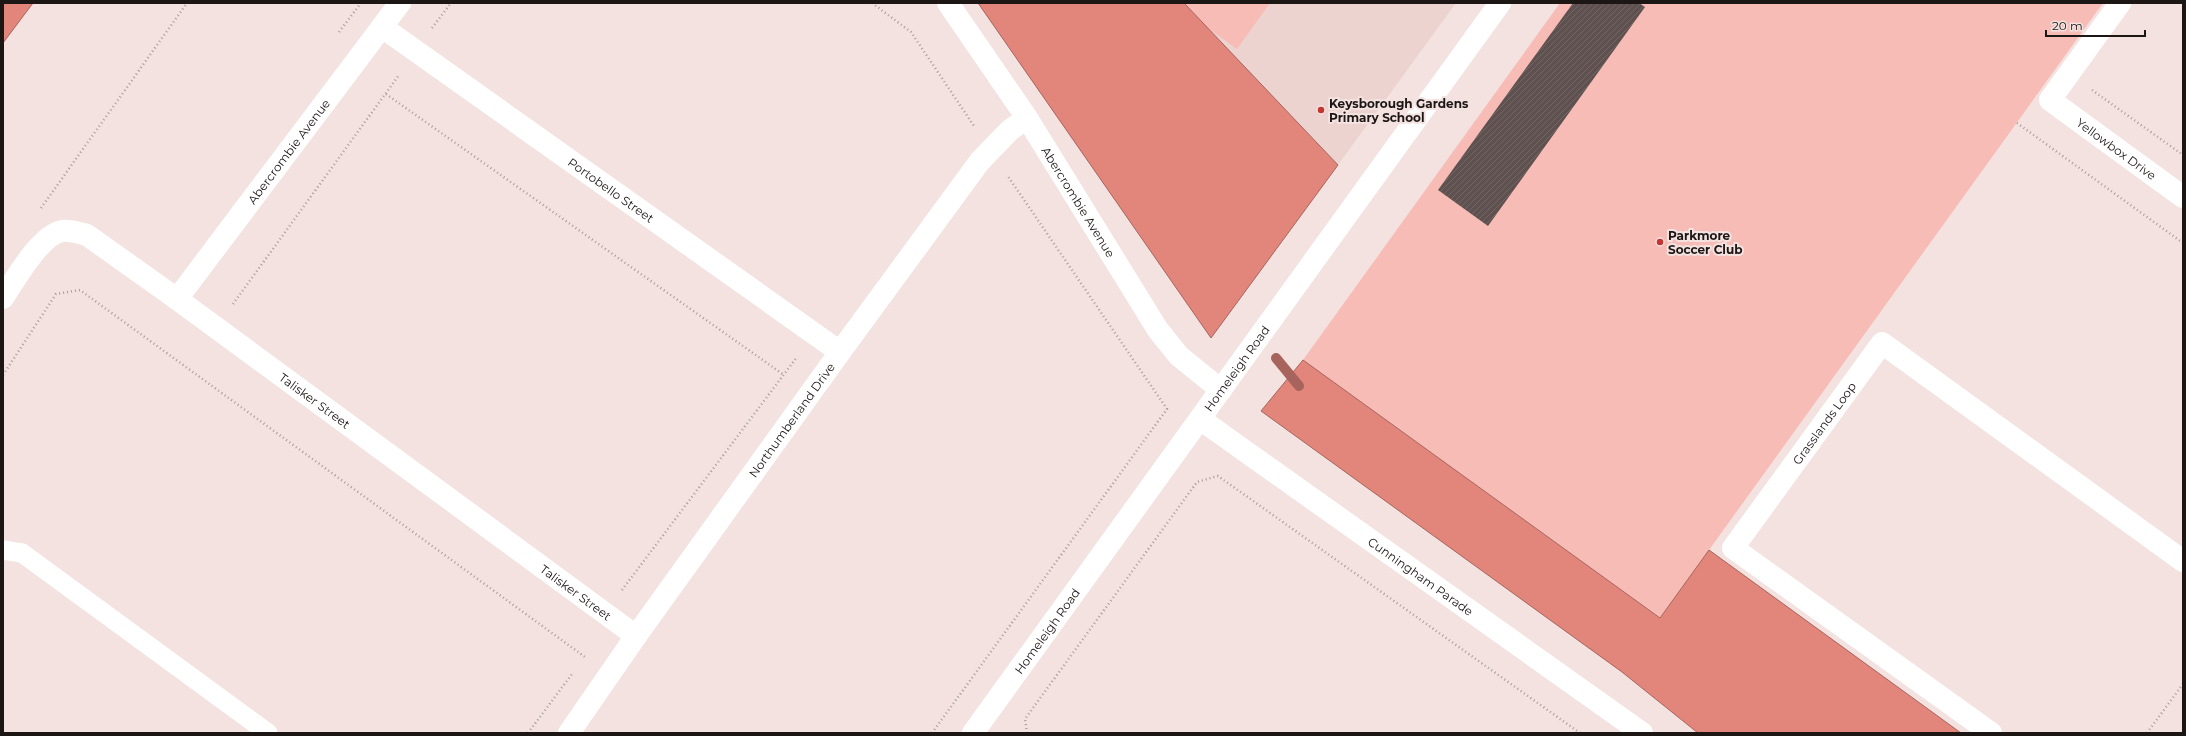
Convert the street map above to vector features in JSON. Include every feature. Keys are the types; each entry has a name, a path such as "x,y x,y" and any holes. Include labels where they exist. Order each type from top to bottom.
{"street":[{"name":"Abercrombie Avenue","path":"177,299 400,3"},
{"name":"Abercrombie Avenue","path":"948,3 1027,118 1158,330 1180,356 1221,390"},
{"name":"Homeleigh Road","path":"973,733 1500,3"},
{"path":"2070,73 2120,3"},
{"name":"Portobello Street","path":"382,27 840,352"},
{"name":"Yellowbox Drive","path":"2070,73 2050,100 2183,197"},
{"name":"Northumberland Drive","path":"569,733 636,636 840,352 990,149 1010,130 1027,118"},
{"name":"Talisker Street","path":"3,298 36,250 51,236 62,231 87,235 177,299 636,636"},
{"name":"Grasslands Loop","path":"1991,733 1733,548 1882,343 2183,560"},
{"name":"Cunningham Parade","path":"1200,419 1642,733"}],"lane":[{"path":"3,550 22,553 268,733"}],"path":[{"path":"38,213 187,3"},
{"path":"232,306 451,3"},
{"path":"872,3 911,32 1167,409 932,733"},
{"path":"2070,73 2183,155"},
{"path":"386,94 784,375"},
{"path":"2017,123 2183,243"},
{"path":"968,130 973,124"},
{"path":"3,374 56,294 80,290 585,657 580,664"},
{"path":"615,587 621,591 814,334"},
{"path":"1027,733 1025,719 1197,482 1218,476 1580,733"},
{"path":"528,733 576,670"},
{"path":"2147,733 2183,684"}],"shaded area":[{"path":"3,3 33,3 3,43"},
{"path":"978,3 1184,3 1338,165 1211,338"},
{"name":"Keysborough Gardens Primary School","path":"1152,3 1456,3 1338,165 1187,55"},
{"path":"1173,3 1270,3 1237,49"},
{"name":"Parkmore Soccer Club","path":"1560,3 2103,3 1660,618 1303,360"},
{"path":"1303,360 1660,618 1709,550 1961,733 1698,733 1622,672 1261,411"}],"building":[{"path":"1573,3 1639,3 1645,7 1488,226 1438,190"}],"waterway":[{"path":"1276,358 1299,386"}],"place":[{"name":"Keysborough Gardens Primary School","path":"1321,110"},
{"name":"Parkmore Soccer Club","path":"1660,242"}]}
